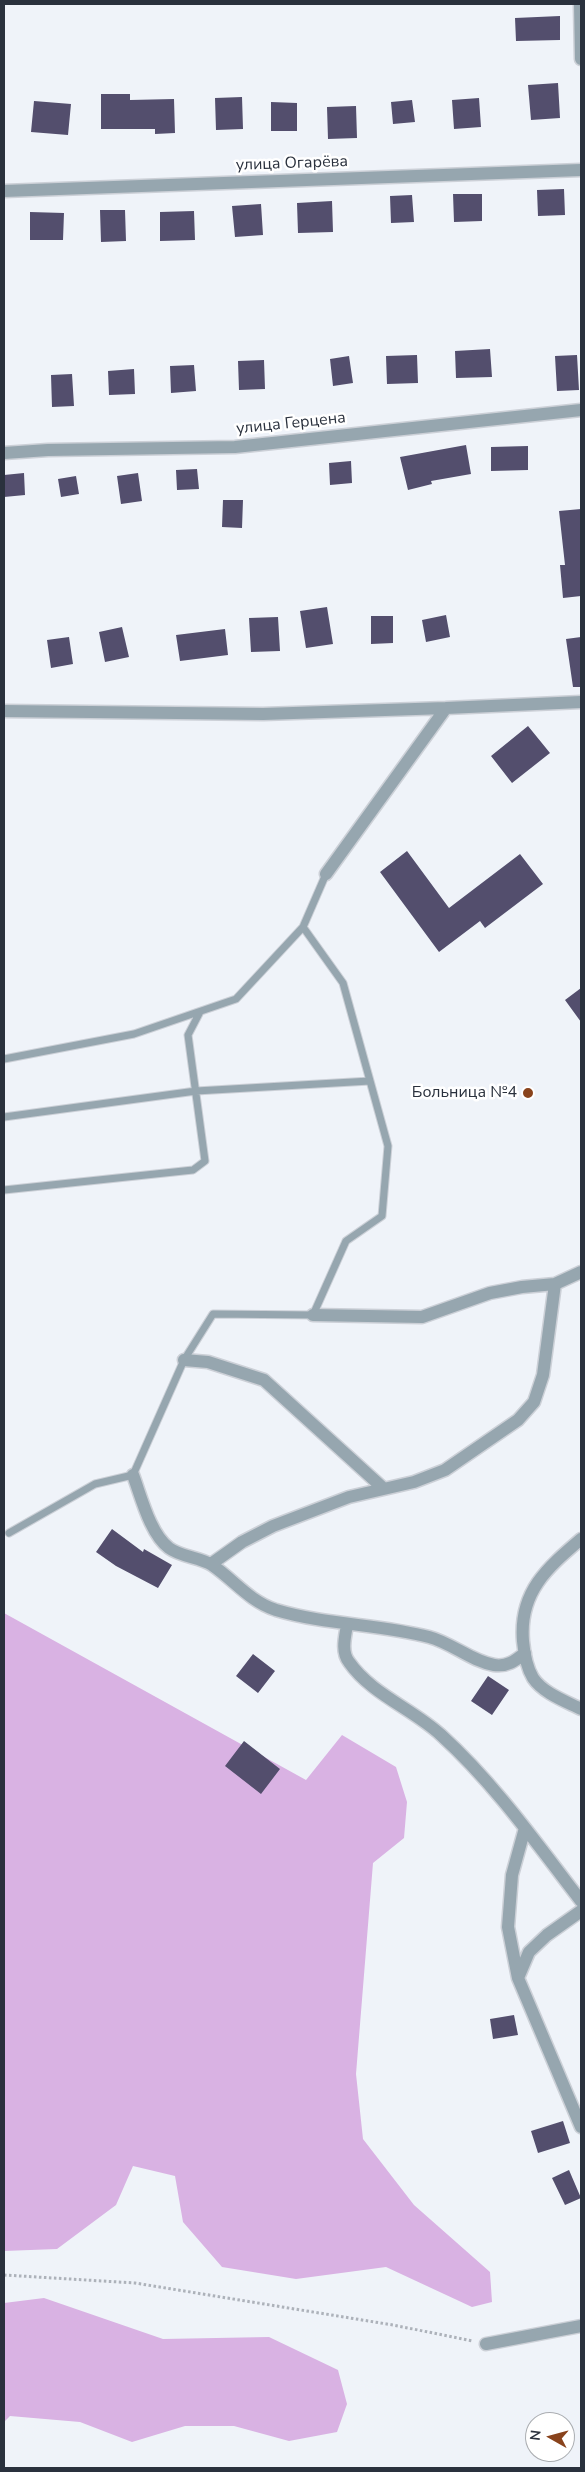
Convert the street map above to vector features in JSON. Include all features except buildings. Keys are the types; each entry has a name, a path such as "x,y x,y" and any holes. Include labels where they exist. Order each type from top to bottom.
{"street":[{"path":"580,4 581,59"},
{"name":"улица Огарёва","path":"4,191 581,170"},
{"name":"улица Герцена","path":"4,453 48,450 235,447 581,410"},
{"path":"4,711 263,714 581,702"},
{"path":"326,874 446,708"},
{"path":"313,1315 422,1317 490,1293 522,1286 555,1284 581,1272"},
{"path":"211,1564 242,1542 272,1526 349,1496 414,1482 445,1470 518,1420 534,1402 543,1375 555,1284"},
{"path":"184,1360 208,1362 264,1380 383,1488"},
{"path":"133,1475 153,1528 170,1548 211,1564 250,1598 276,1610 347,1625 378,1627 427,1636 443,1641 480,1661 496,1665 512,1664 524,1653"},
{"path":"581,1539 551,1564 531,1591 522,1624 524,1653 533,1678 554,1696 581,1709"},
{"path":"347,1625 344,1646 347,1660 359,1674 439,1733 481,1773 581,1901"},
{"path":"524,1828 512,1875 508,1927 518,1978 581,2127"},
{"path":"518,1978 529,1952 547,1935 581,1911"},
{"path":"486,2344 581,2326"}],"lane":[{"path":"4,1059 134,1034 236,999 302,927 326,874"},
{"path":"9,1533 95,1484 133,1475 184,1360 213,1314 313,1315 346,1241 382,1216 388,1146 343,983 302,927"},
{"path":"4,1190 193,1170 206,1161 188,1035 200,1012"},
{"path":"4,1117 196,1091 370,1081"}],"path":[{"path":"4,2275 135,2283 393,2325 486,2344"}],"shaded area":[{"path":"4,1613 306,1780 342,1735 396,1767 407,1802 404,1838 373,1863 356,2074 363,2139 414,2205 490,2272 492,2302 472,2307 386,2267 296,2279 222,2267 183,2222 175,2176 133,2166 116,2205 57,2249 4,2251"},
{"path":"44,2298 163,2339 269,2337 338,2370 347,2404 337,2432 289,2441 234,2426 185,2426 132,2442 80,2422 10,2416 4,2422 4,2303"}],"place":[{"name":"Больница №4","path":"528,1093"}]}
